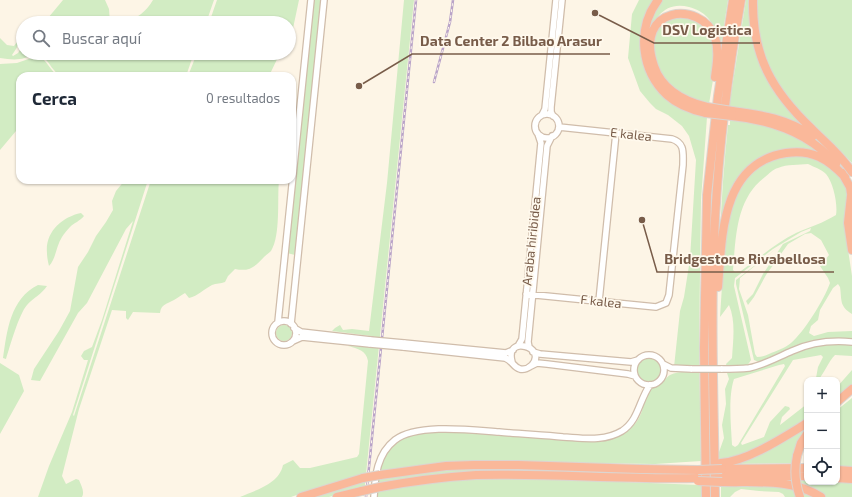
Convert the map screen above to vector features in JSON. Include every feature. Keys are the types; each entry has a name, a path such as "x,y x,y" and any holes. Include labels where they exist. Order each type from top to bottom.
{"highway":[{"path":"658,0 650,14 644,36 646,59 650,70 661,88 668,96 687,108 732,113 760,114 784,121 802,129 837,152"},
{"path":"707,195 718,96 733,0"},
{"path":"715,497 713,323 715,219 729,80 741,0"},
{"path":"753,0 754,33 763,64 770,78 781,95 798,115 837,152 848,174 852,199 852,231"},
{"path":"706,110 679,97 665,84 654,67 649,45 651,32 656,21 672,10 684,9 696,12 707,22 715,37 717,58 708,136 706,174 707,195 704,348 706,497"},
{"path":"732,113 770,123 796,133 819,147 848,174"},
{"path":"713,323 716,310 720,259 726,214 731,196 744,175 756,164 771,157 789,152 798,152 825,159 848,174"},
{"path":"852,199 848,222 852,250"},
{"path":"840,399 852,389"},
{"path":"840,404 852,394"},
{"path":"722,473 734,461 779,440 804,425"},
{"path":"800,497 795,482 795,464 804,439"},
{"path":"301,497 363,478 446,466 518,465 804,476"},
{"path":"337,497 416,480 476,476 555,475 671,478 698,473 804,468"},
{"path":"840,470 852,471"},
{"path":"722,473 790,484 813,492 821,497"},
{"path":"840,478 852,479"}],"street":[{"path":"296,146 311,0"},
{"path":"292,341 296,332 293,326 324,0"},
{"path":"556,0 545,105 542,115 536,122 535,126 538,134 547,138 555,134 558,127 558,121 553,116 551,110 562,0"},
{"path":"542,115 546,114 553,116"},
{"name":"E kalea","path":"558,127 676,140 682,146 684,151 683,165 669,295"},
{"path":"599,301 616,133"},
{"name":"Araba hiribidea","path":"531,350 528,342 529,294 541,143 538,134"},
{"name":"Araba hiribidea","path":"518,346 522,339 529,294 547,146 552,136"},
{"path":"292,184 278,322 272,330 272,336 277,343 285,345 302,337 506,353 522,345 540,354 631,362 651,355 656,357 668,367 679,370"},
{"name":"F kalea","path":"529,294 656,307 666,303 669,295"},
{"path":"278,322 286,321 301,332 371,342"},
{"path":"403,345 505,358 520,369 528,368 537,363 628,374 642,383 650,385 657,383 670,372 679,370 737,369 757,366 793,350 813,344 825,341 852,342"},
{"path":"512,362 511,358 513,350"},
{"path":"531,350 534,359 531,366"},
{"path":"638,360 634,368 643,394"},
{"path":"660,380 664,372 663,364"},
{"path":"374,497 380,458 396,439 405,434 420,430 459,429 580,438 608,437 622,431 633,420 637,413 643,394 650,385"}],"green space":[{"path":"63,0 105,0 109,9 110,16 50,16"},
{"path":"153,0 214,0 208,16 138,16"},
{"path":"217,0 299,0 296,16 211,16"},
{"path":"313,0 322,0 295,255 287,253 294,184 296,184 296,165"},
{"path":"404,0 414,0 366,474 325,485 291,497 240,497 260,489 272,482 281,472 283,465 293,460 300,468 310,468 357,457 359,454 368,361 363,352 348,346 370,347 371,336 332,331 340,325 343,330 352,329 369,331 387,183"},
{"path":"639,0 654,0 646,13 640,42 646,71 653,84 663,96 675,105 691,113 707,117 701,200 699,346 701,461 655,464 465,461 423,465 379,472 385,456 395,442 405,436 415,433 466,432 599,442 613,438 630,429 635,424 642,411 644,397 648,391 662,383 668,376 682,372 695,372 695,367 674,367 680,311 684,297 690,259 696,160 689,136 682,126 668,115 656,109 640,91 628,58 632,14"},
{"path":"661,0 728,0 720,50 716,33 711,22 702,12 689,7 673,6 667,9 657,18 647,38 653,15"},
{"path":"746,0 751,0 758,58 812,133 773,114 729,107"},
{"path":"757,0 852,0 852,163 794,104 782,89 772,72 764,53 758,31"},
{"path":"682,11 710,30 714,50 713,80 709,104 696,100 675,89 663,76 655,57 653,38 655,30 660,22"},
{"path":"0,38 7,45 14,46 16,43 16,49 12,55 16,54 16,59 0,58"},
{"path":"26,60 44,60 53,72 16,72 16,131 0,150 0,64 17,63"},
{"path":"46,60 192,60 187,72 56,72"},
{"path":"194,60 277,60 271,72 190,72"},
{"path":"730,120 766,125 794,134 822,153 777,152 737,182 720,241 724,169 728,125 730,125"},
{"path":"796,155 818,159 839,174 846,187 848,199 845,230 852,276 852,314 843,305 840,287 838,284 833,288 820,310 818,320 811,326 809,333 814,336 828,332 852,331 852,339 838,338 814,341 759,362 754,360 736,280 777,248 740,278 739,289 748,315 755,354 757,357 762,357 789,345 802,331 813,315 830,283 820,266 829,255 821,240 811,233 805,234 788,244 766,275 748,305 746,301 753,294 763,274 783,244 810,231 811,228 801,232 773,249 735,278 734,286 751,360 747,366 727,367 726,364 732,358 733,338 733,318 729,305 720,317 728,221 736,191 751,172 772,159","holes":["808,164 822,171 829,178 834,193 836,215 796,233 775,246 741,271 735,272 733,270 739,219 748,196 755,186 774,169 789,165"]},
{"path":"122,184 147,184 73,415 74,416 150,184 279,184 277,227 274,244 271,251 255,266 244,270 235,269 228,276 225,282 212,285 192,297 189,298 185,293 163,306 160,313 133,312 128,320 126,318 126,311 112,310 79,409 62,476 66,484 76,479 79,480 83,495 82,497 38,497 49,466 72,412 88,360 84,360 81,356 84,351 92,347 133,221 126,229 87,303 78,313 40,381 31,380 34,369 59,331 70,311 78,267 113,210 112,201 116,191"},
{"path":"81,213 84,216 70,227 63,236 49,266 47,245 52,232 67,218"},
{"path":"38,285 47,286 24,309 15,330 6,359 3,358 8,327 16,307 29,291"},
{"path":"284,325 290,327 292,333 290,339 284,341 278,339 276,333 278,327"},
{"path":"835,344 852,345 852,356 835,355 820,377 816,377 818,367 823,357 821,355 793,360 741,443 742,445 764,437 770,422 785,406 789,407 790,409 782,417 780,425 804,406 804,422 776,439 754,450 731,458 719,460 719,452 724,438 722,425 726,404 725,389 729,379 727,373 744,371 771,364 815,347","holes":["784,364 785,366 738,445 735,447 732,445 730,411 734,379"]},
{"path":"649,358 657,362 661,370 657,378 649,382 641,378 637,370 641,362"},
{"path":"0,363 19,375 24,391 0,434"},
{"path":"852,370 852,387 840,397 840,384"},
{"path":"852,398 852,467 840,466 840,408"},
{"path":"804,428 804,432 797,444 792,463 730,464"},
{"path":"474,467 648,472 648,474 488,472 379,484 379,478 413,472"},
{"path":"485,479 547,479 700,485 702,486 702,497 376,497 376,491 390,488 430,483"},
{"path":"757,480 804,480 804,485 840,485 840,483 852,483 852,497 825,497"},
{"path":"365,482 365,487 329,497 309,497"},
{"path":"721,486 791,487 817,497 785,497 779,492 741,489 730,497 721,497"}],"railway":[{"path":"366,497 416,0"},
{"path":"434,82 450,22 453,0"}],"place":[{"name":"DSV Logistica","path":"595,13"},
{"name":"Data Center 2 Bilbao Arasur","path":"359,86"},
{"name":"Bridgestone Rivabellosa","path":"642,220"}]}
